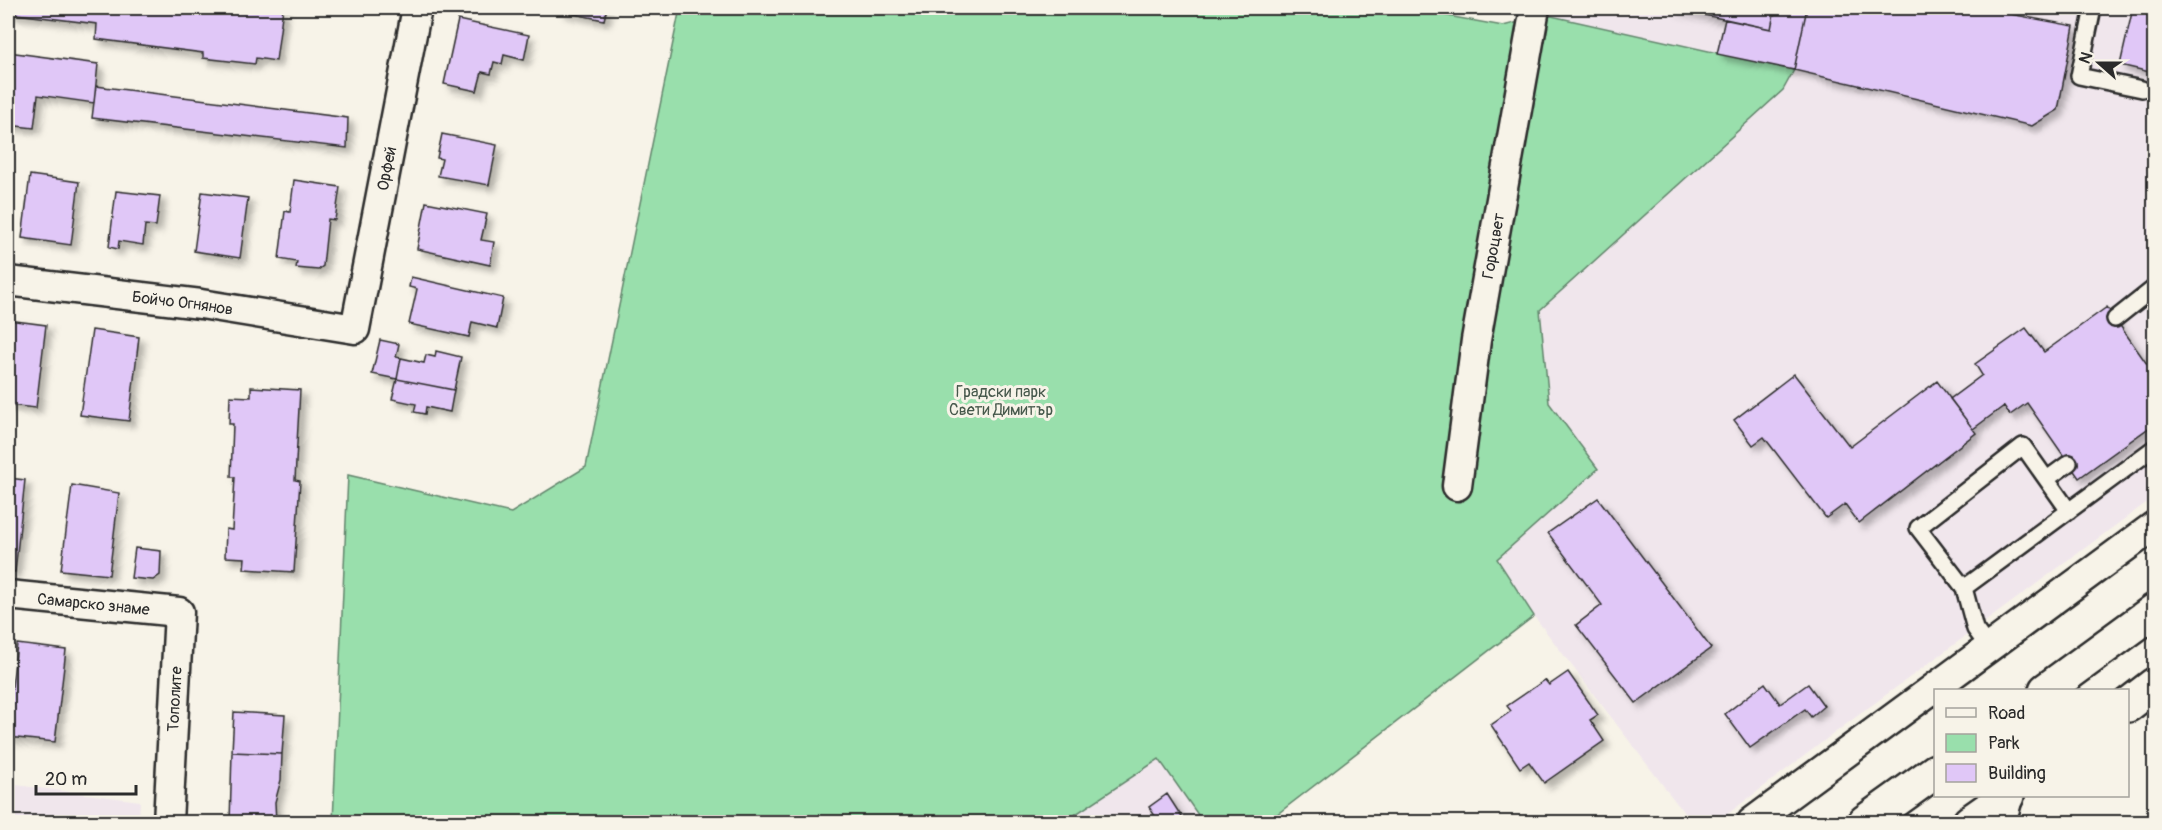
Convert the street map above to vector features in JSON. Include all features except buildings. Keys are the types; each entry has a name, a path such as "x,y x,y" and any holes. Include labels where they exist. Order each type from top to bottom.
{"main road":[{"path":"2047,689 2154,611"},
{"path":"2129,704 2154,685"},
{"path":"1865,822 1934,772"},
{"path":"1970,822 2004,797"}],"street":[{"name":"Орфей","path":"355,329 417,8"},
{"name":"Гороцвет","path":"1457,486 1476,340 1534,8"},
{"name":"Бойчо Огнянов","path":"8,281 201,304 355,329"},
{"path":"1752,822 2154,526"},
{"name":"Самарско знаме","path":"8,595 179,612"},
{"name":"Тополите","path":"168,822 179,612"}],"lane":[{"path":"2093,8 2079,76 2142,89"},
{"path":"2115,319 2154,288"},
{"path":"1989,648 1975,629 1964,588 1918,528 2023,446 2069,511"},
{"path":"1964,588 2154,448"},
{"path":"2047,479 2069,463"},
{"path":"2008,822 2015,797"}],"shaded area":[{"path":"1548,8 2154,8 2154,497 1717,822 1691,822 1534,616 1497,559 1597,469 1549,403 1540,310 1783,90 1794,71 1547,15"},
{"path":"1159,759 1203,822 1064,822"},
{"path":"8,784 140,801 139,822 8,822"}],"green space":[{"name":"Градски парк Свети Димитър","path":"680,8 1404,8 1503,26 1547,15 1794,70 1783,90 1540,310 1549,403 1598,469 1497,559 1534,616 1267,822 1203,822 1159,759 1064,822 333,822 348,475 511,513 586,467"}]}
